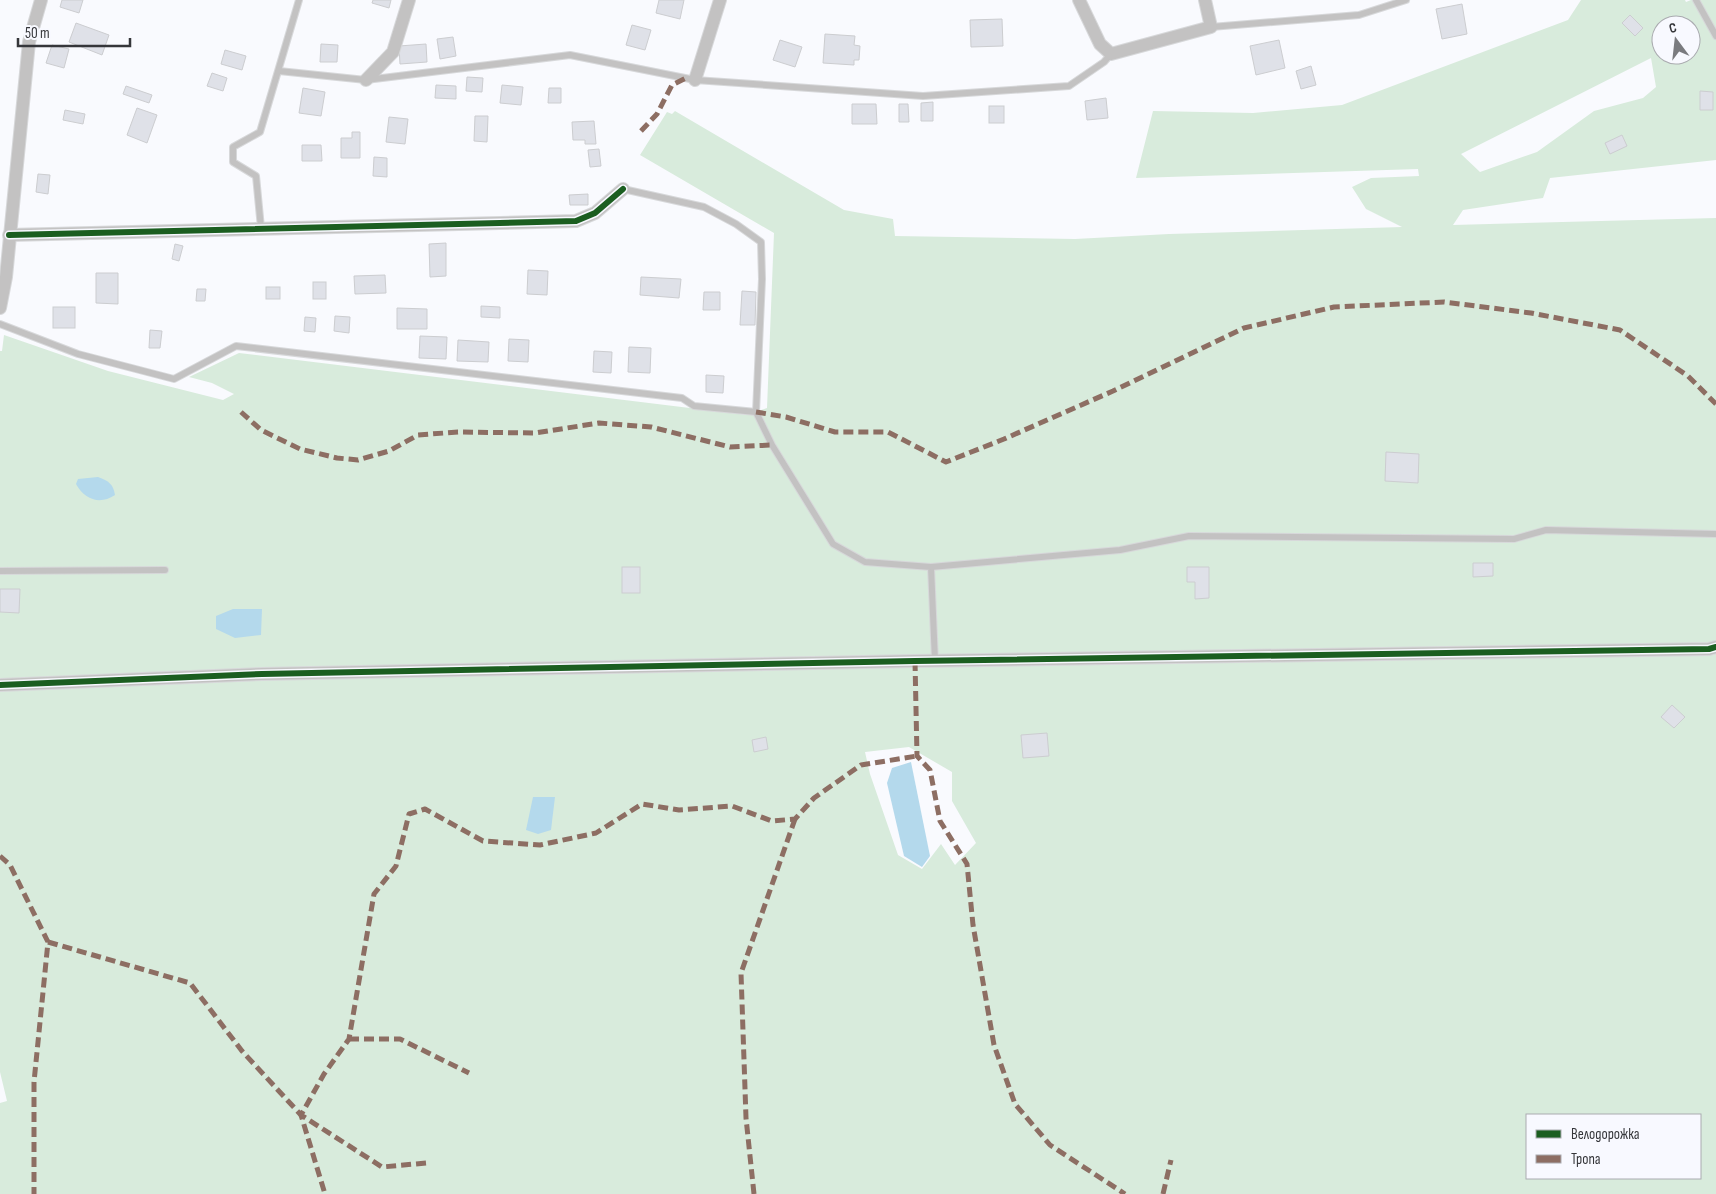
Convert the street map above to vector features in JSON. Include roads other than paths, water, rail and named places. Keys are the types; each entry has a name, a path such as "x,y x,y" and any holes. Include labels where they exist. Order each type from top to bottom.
{"street":[{"path":"0,308 6,277 5,235 29,42 41,0"},
{"path":"366,80 393,52 409,0"},
{"path":"695,80 720,0"},
{"path":"1079,0 1100,44 1111,54 1211,27 1205,0"},
{"path":"5,235 576,221 595,213 623,189"},
{"path":"0,685 262,674 935,660 1700,649 1716,647"}],"lane":[{"path":"261,228 256,176 233,162 233,147 260,132 299,0"},
{"path":"1211,27 1359,15 1406,0"},
{"path":"1696,0 1716,36"},
{"path":"279,71 366,80 570,55 695,80 923,96 1069,86 1104,62 1111,54"},
{"path":"623,189 704,207 736,224 761,242 762,279 756,412 772,445 833,544 865,562 932,566 1120,550 1190,536 1514,539 1546,530 1716,534"},
{"path":"0,324 78,354 174,379 236,346 682,398 694,406 756,412"},
{"path":"932,566 935,660"},
{"path":"0,571 165,570"}],"water":[{"path":"98,477 110,483 115,495 104,500 93,499 84,494 76,484 78,479"},
{"path":"233,609 262,609 261,635 235,638 216,629 216,616"},
{"path":"911,762 930,856 922,867 904,856 887,783 892,768"},
{"path":"533,797 555,797 551,830 538,834 526,830"}]}
